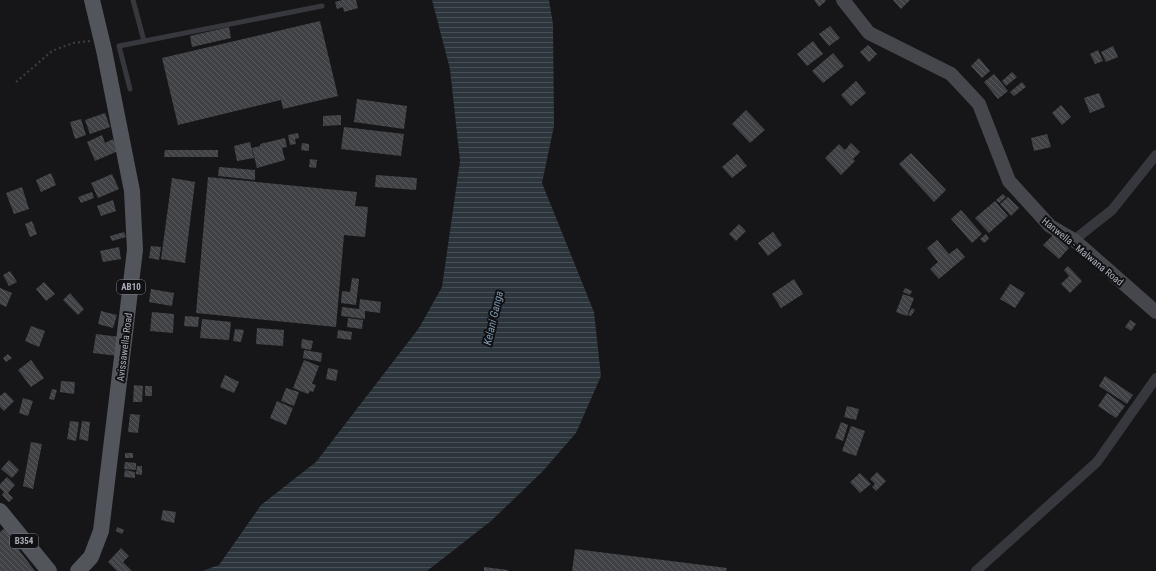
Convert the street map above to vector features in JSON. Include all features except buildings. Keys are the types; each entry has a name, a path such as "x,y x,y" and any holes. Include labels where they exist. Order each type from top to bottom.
{"main road":[{"name":"Avissawella Road","path":"78,571 91,557 101,531 135,250 132,191 108,45 92,0"},
{"name":"B354","path":"0,511 49,571"}],"street":[{"name":"Hanwella - Malwana Road","path":"843,0 869,33 951,74 979,104 1009,181 1050,226 1074,240 1156,312"},
{"path":"1074,240 1112,210 1156,155"},
{"path":"976,571 1097,462 1156,378"}],"lane":[{"path":"133,0 144,41"},
{"path":"130,89 108,45 144,41 322,6"}],"path":[{"path":"16,82 52,51 73,44 108,45"}],"water":[{"name":"Kelani Ganga","path":"432,0 549,0 553,24 554,126 542,183 594,312 601,376 576,433 542,472 491,521 427,571 202,571 219,565 261,505 316,462 419,328 442,287 460,161 450,69"}]}
